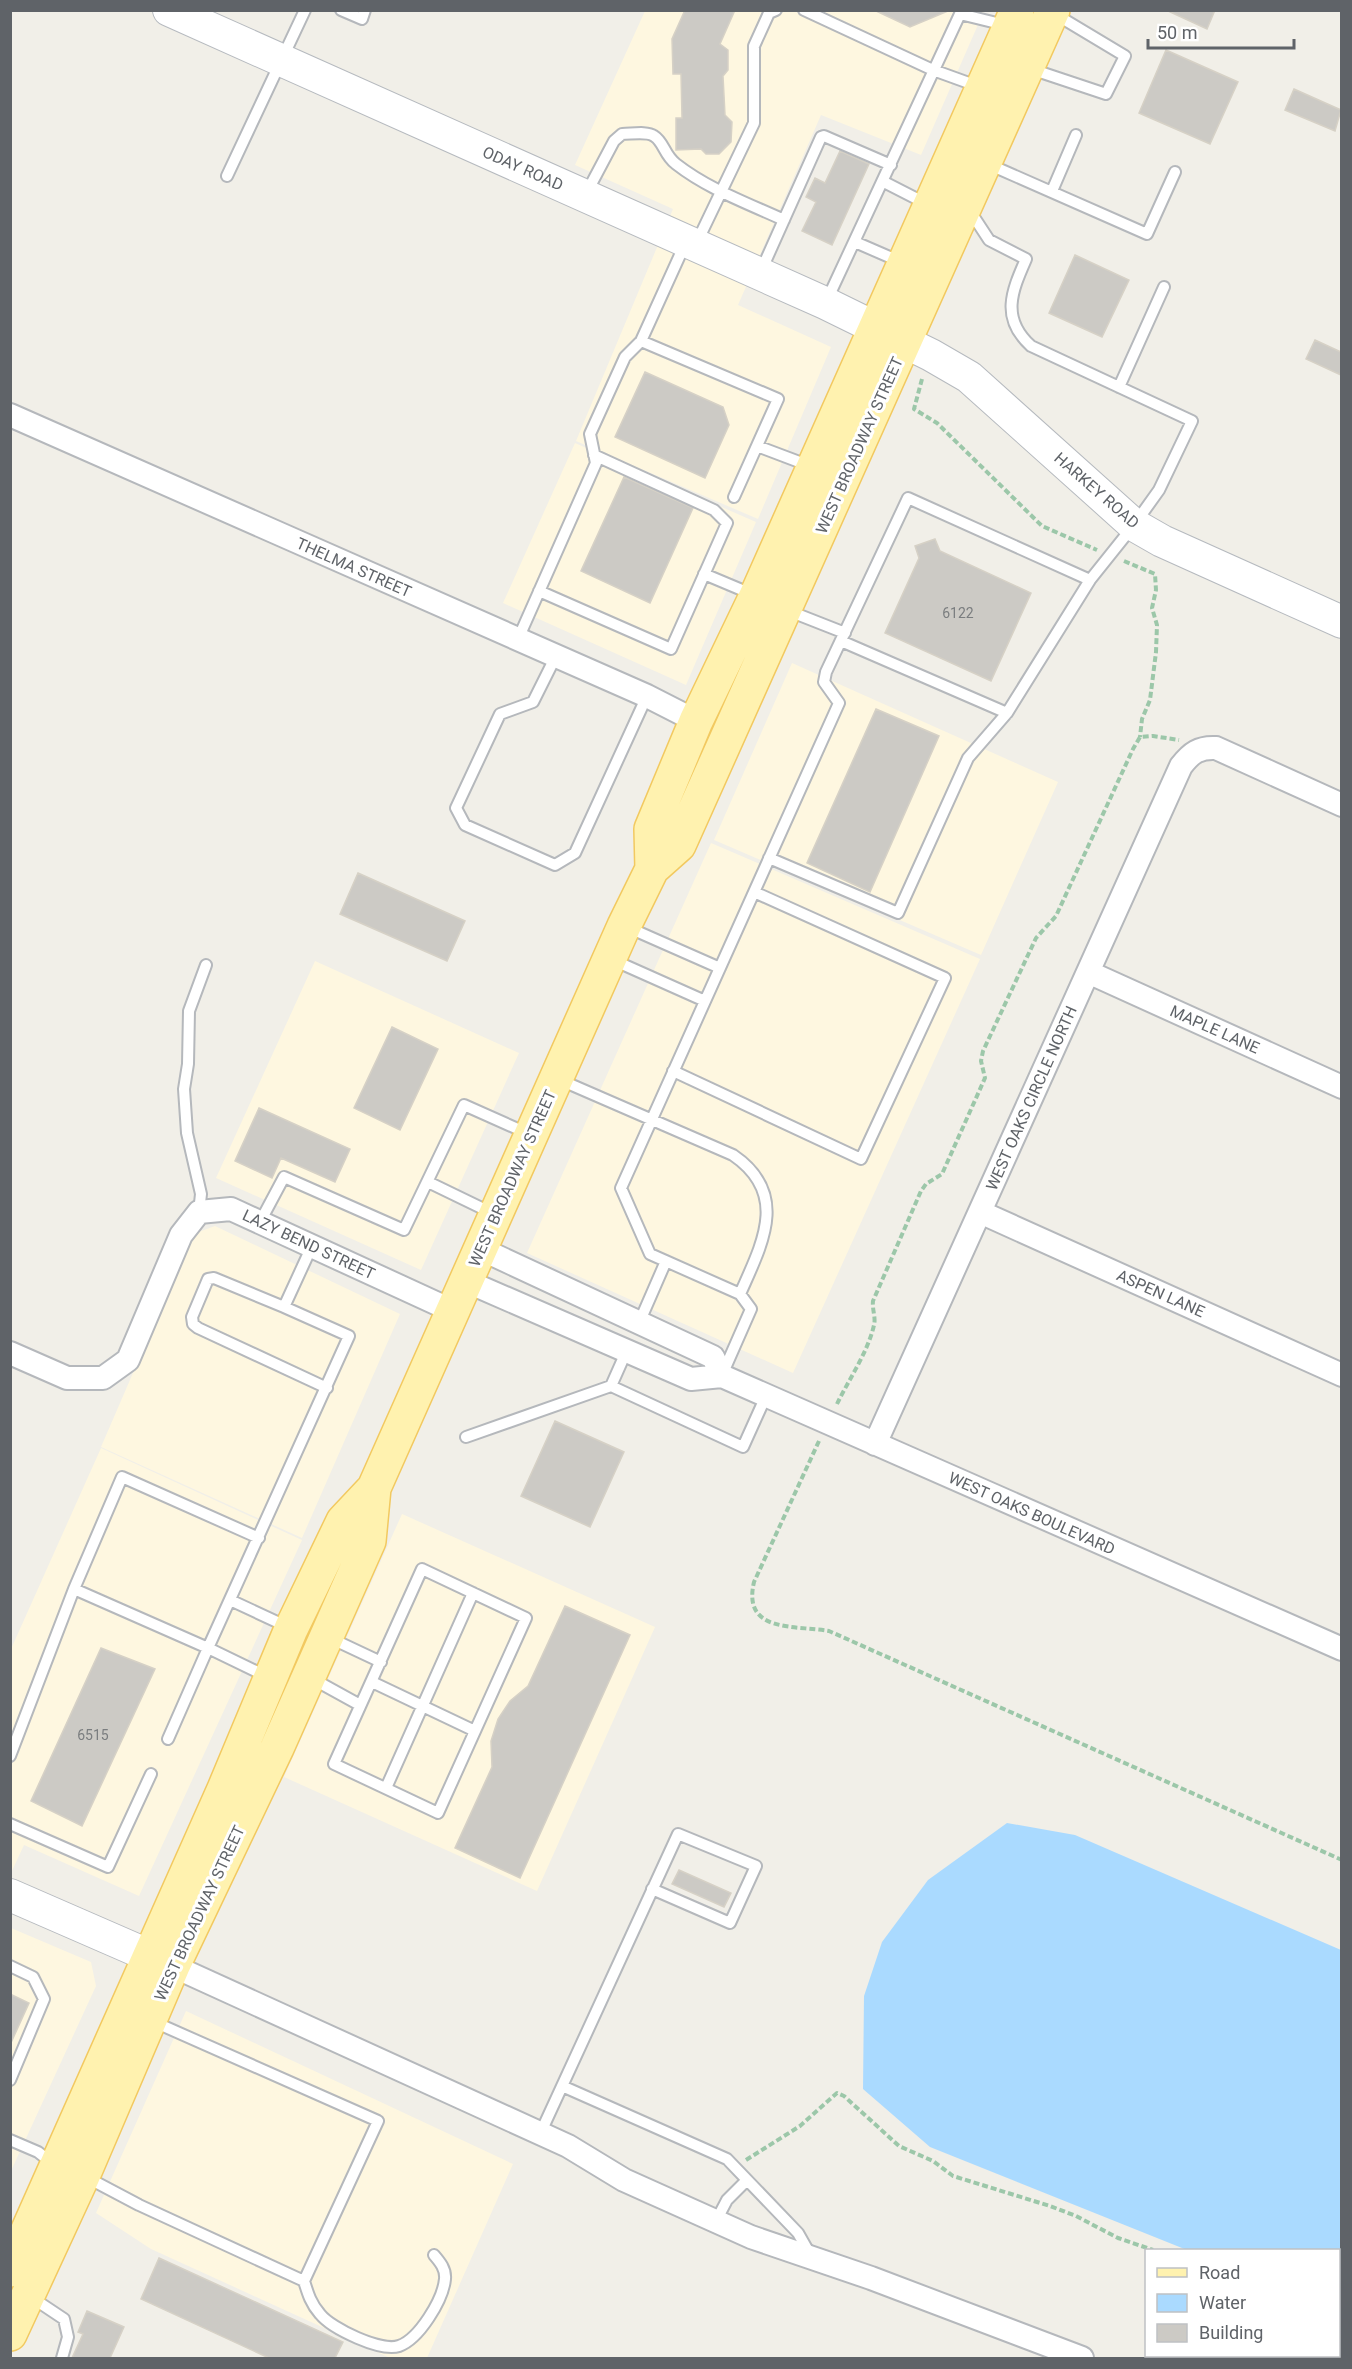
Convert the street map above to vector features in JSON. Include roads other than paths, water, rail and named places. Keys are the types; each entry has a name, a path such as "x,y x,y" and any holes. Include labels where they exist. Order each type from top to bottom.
{"main road":[{"name":"WEST BROADWAY STREET","path":"70,2172 101,2066 277,1748 307,1676 327,1636 369,1541 374,1488 624,926 652,869 679,845 786,609 918,349 966,203 1052,11"},
{"name":"WEST BROADWAY STREET","path":"652,869 651,829 696,721 756,596 1013,19"},
{"name":"WEST BROADWAY STREET","path":"10,2334 19,2283 24,2226 70,2172 149,2020 160,1960 291,1629 343,1521 374,1488"},
{"path":"307,1676 309,1641 330,1577 325,1558"},
{"path":"277,1748 276,1718 289,1679 291,1629"},
{"path":"19,2283 33,2260 59,2191 61,2172 70,2172"}],"street":[{"name":"ODAY ROAD","path":"169,10 825,303 875,328"},
{"name":"HARKEY ROAD","path":"875,328 969,377 1134,525 1162,541 1340,618"},
{"name":"THELMA STREET","path":"10,415 647,696 696,721"},
{"name":"WEST OAKS CIRCLE NORTH","path":"875,1444 1181,766 1190,754 1204,748 1216,748 1341,805"},
{"name":"MAPLE LANE","path":"1088,972 1341,1087"},
{"name":"LAZY BEND STREET","path":"199,1212 231,1209 453,1311"},
{"path":"10,1353 67,1378 103,1378 128,1360 181,1235 199,1212"},
{"name":"ASPEN LANE","path":"980,1212 1341,1375"},
{"name":"WEST OAKS BOULEVARD","path":"481,1249 713,1357 722,1376"},
{"name":"WEST OAKS BOULEVARD","path":"466,1281 691,1379 722,1376 1341,1649"},
{"path":"627,1350 639,1323"},
{"path":"10,1895 160,1960 568,2146 624,2180 716,2222 751,2237 1082,2358"}],"lane":[{"path":"227,176 305,10"},
{"path":"341,10 362,20 366,10"},
{"path":"518,639 596,463 590,434 624,357 641,340 691,243 721,192 754,123 754,46 769,14 776,10"},
{"path":"804,10 933,70 983,88"},
{"path":"1028,68 1106,94 1125,56 1052,11"},
{"path":"825,303 884,183 960,14 1013,19"},
{"path":"585,196 614,141 622,134 652,134 660,140 666,156 672,161 721,192 784,219"},
{"path":"1052,191 1076,135"},
{"path":"759,274 821,137 824,136 891,165"},
{"path":"985,163 1147,234 1175,172"},
{"path":"884,183 930,206"},
{"path":"769,858 898,913 968,758 1007,713 1090,580 1159,490 1192,422 1031,346 1021,337 1010,304 1012,290 1026,259 989,240 979,229 966,203"},
{"path":"855,242 904,264"},
{"path":"1119,387 1164,288"},
{"path":"641,340 778,399 734,497"},
{"path":"757,446 813,467"},
{"path":"539,591 671,649 727,523 714,510 594,455"},
{"path":"722,1376 751,1309 740,1294 650,1254 621,1188 839,703 824,682 843,637 908,498 1090,580"},
{"path":"704,574 756,596"},
{"path":"786,609 1007,713"},
{"path":"556,656 534,702 500,714 456,808 465,825 545,861 555,865 575,853 647,696"},
{"path":"673,1071 861,1159 945,978 754,892"},
{"path":"624,926 720,968"},
{"path":"610,959 705,1001"},
{"path":"199,1212 201,1194 187,1133 184,1089 188,1064 189,1011 206,965"},
{"path":"556,1078 733,1155 749,1166 765,1193 767,1222 763,1242 740,1294"},
{"path":"260,1222 284,1177 404,1230 464,1105 531,1135"},
{"path":"428,1182 496,1215"},
{"path":"284,1307 312,1246"},
{"path":"639,1323 666,1261"},
{"path":"168,1739 327,1388 349,1336 214,1278 208,1279 192,1317 193,1324 327,1388"},
{"path":"611,1386 627,1350"},
{"path":"466,1437 611,1386 743,1447 766,1396"},
{"path":"10,1756 74,1589 122,1477 259,1538"},
{"path":"422,1569 472,1593 526,1618 438,1813 334,1764 422,1569"},
{"path":"74,1589 208,1647 271,1678"},
{"path":"386,1788 472,1593"},
{"path":"230,1600 291,1629"},
{"path":"327,1636 381,1662"},
{"path":"307,1676 360,1706"},
{"path":"372,1682 475,1731"},
{"path":"10,1824 108,1867 151,1774"},
{"path":"540,2134 652,1889 678,1834 756,1866 730,1923 652,1889"},
{"path":"10,1966 33,1977 44,1999 10,2080"},
{"path":"149,2020 378,2121 304,2281 309,2300 332,2325 376,2345 397,2347 412,2340 434,2309 446,2279 443,2264 434,2255"},
{"path":"562,2085 727,2159 798,2233 813,2259"},
{"path":"10,2140 38,2152 70,2172 304,2281"},
{"path":"716,2222 727,2200 747,2180"},
{"path":"19,2283 64,2319 68,2337 62,2358"}],"water":[{"path":"1007,1823 1075,1835 1341,1950 1341,2346 1340,2249 1185,2249 930,2147 863,2089 864,1996 882,1942 928,1880"}]}
